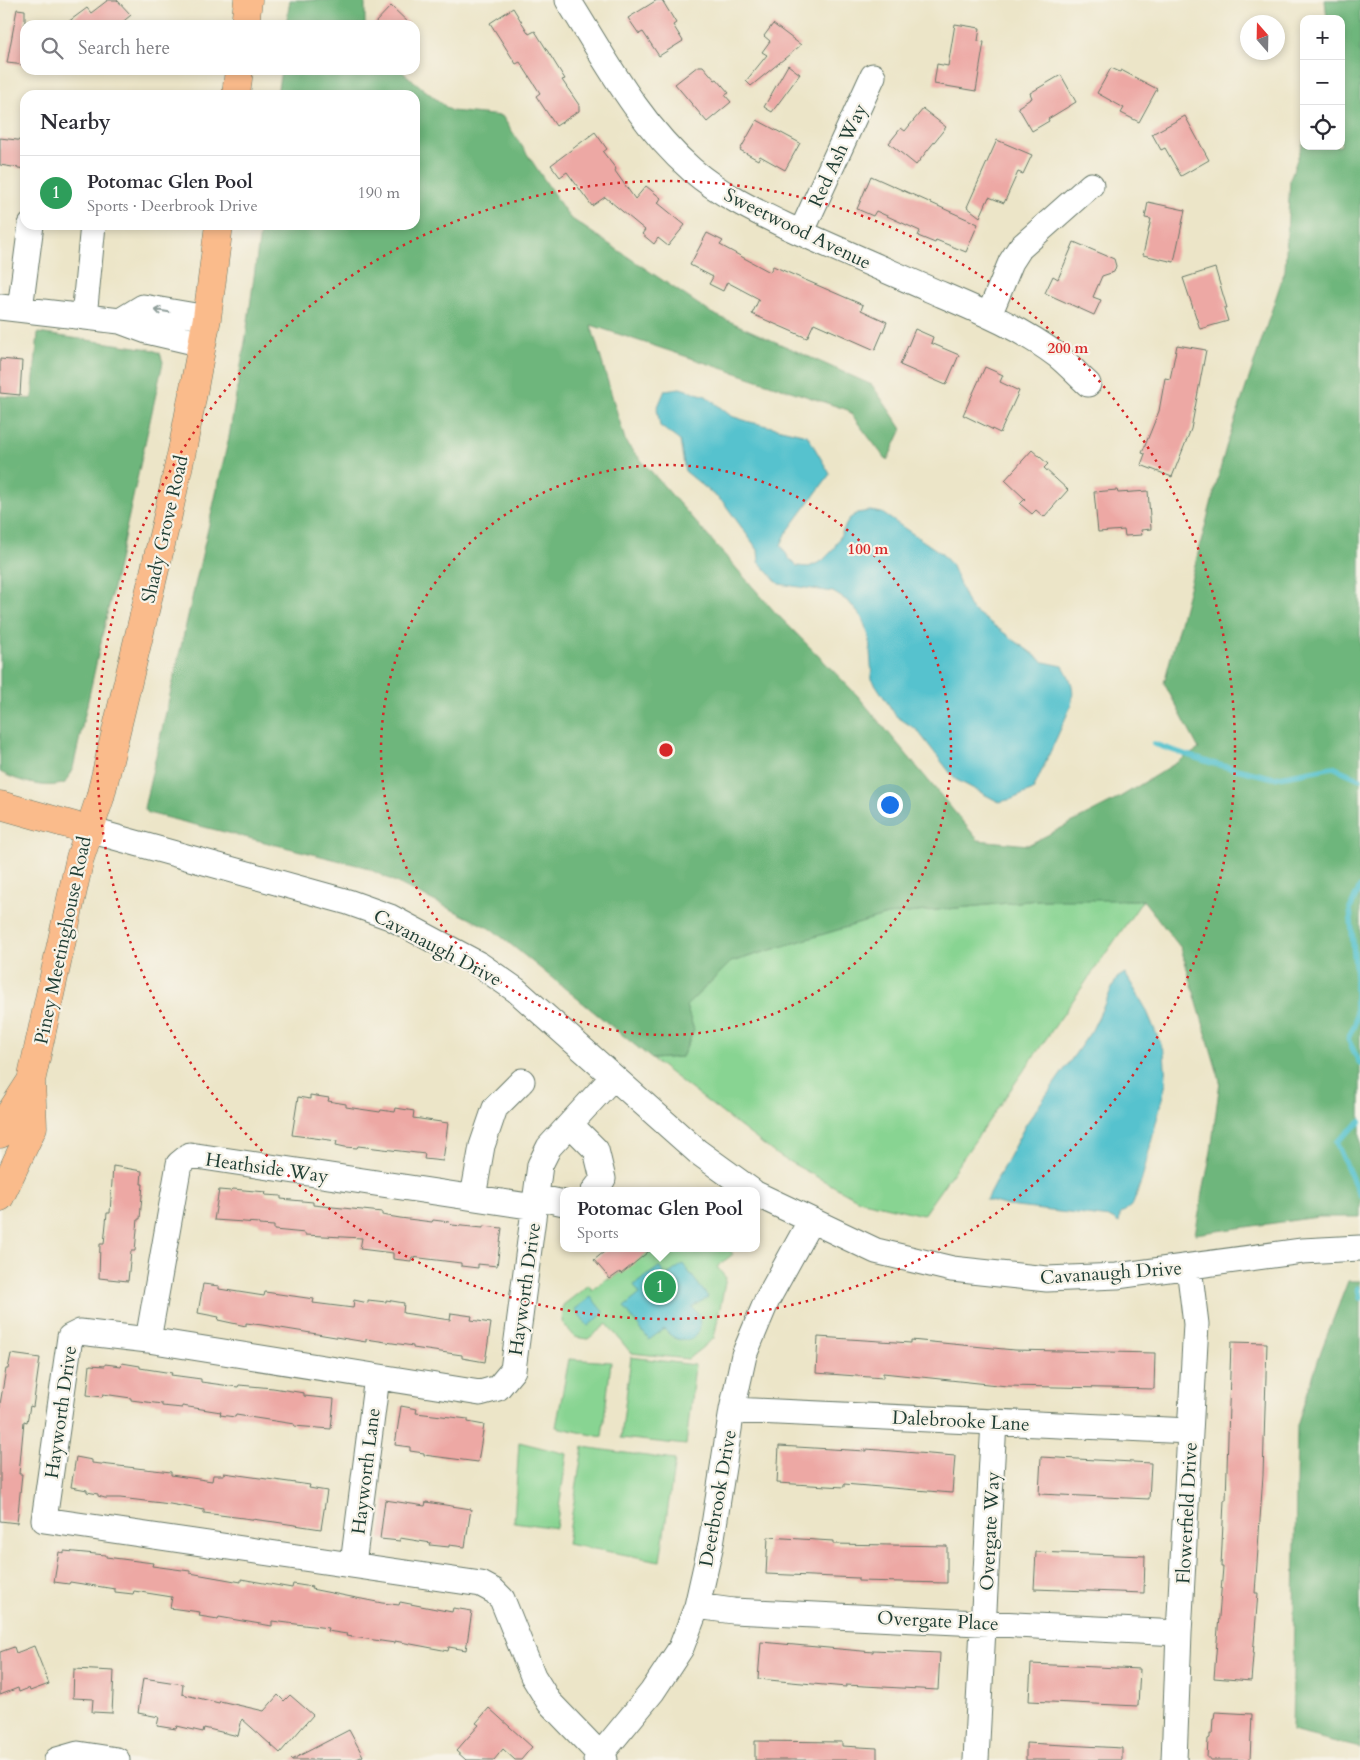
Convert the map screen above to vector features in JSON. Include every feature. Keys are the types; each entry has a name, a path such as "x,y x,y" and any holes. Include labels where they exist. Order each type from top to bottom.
{"main road":[{"path":"246,20 248,0"},
{"path":"237,90 238,75"},
{"name":"Shady Grove Road","path":"89,830 100,798 184,446 205,331 218,230"},
{"name":"Piney Meetinghouse Road","path":"0,805 89,830 80,858 31,1080 33,1127 0,1197"},
{"name":"Piney Meetinghouse Road","path":"0,1134 5,1121 31,1080"}],"street":[{"name":"Sweetwood Avenue","path":"568,0 646,121 668,148 718,190 801,233 989,315 1045,347 1068,364 1088,384"},
{"name":"Red Ash Way","path":"801,233 873,76"},
{"path":"989,315 1011,262 1020,248 1091,185"},
{"path":"30,230 10,308 120,321 143,308 205,331"},
{"path":"84,317 93,230"},
{"name":"Cavanaugh Drive","path":"89,830 348,902 390,917 480,965 516,990 698,1152 746,1187"},
{"name":"Hayworth Drive","path":"601,1758 549,1702 533,1676 502,1599 494,1591 481,1584 44,1520 70,1337 80,1332 148,1340 480,1393 498,1388 513,1370 540,1165 549,1146 613,1077"},
{"path":"473,1197 482,1146 495,1108 522,1080"},
{"path":"570,1124 596,1150 603,1179 597,1187"},
{"name":"Heathside Way","path":"148,1340 179,1164 190,1155 473,1197 560,1203"},
{"name":"Cavanaugh Drive","path":"760,1196 876,1251 952,1270 1047,1279 1116,1276 1302,1251 1360,1248"},
{"name":"Deerbrook Drive","path":"601,1758 652,1692 681,1648 697,1606 711,1544 732,1410 744,1355 767,1300 811,1220"},
{"name":"Flowerfield Drive","path":"1174,1760 1196,1324 1189,1267"},
{"name":"Hayworth Lane","path":"353,1564 377,1377"},
{"name":"Dalebrooke Lane","path":"732,1410 1190,1431"},
{"name":"Overgate Way","path":"976,1760 994,1421"},
{"name":"Overgate Place","path":"697,1606 733,1611 1179,1633"},
{"path":"57,1760 78,1754 116,1760"}],"green space":[{"path":"290,0 365,0 365,20 287,20"},
{"path":"1325,0 1360,0 1360,1217 1318,1217 1195,1234 1211,1151 1220,1081 1181,948 1143,900 1038,900 887,915 731,962 686,1006 694,1030 682,1057 652,1059 493,930 365,867 148,813 144,808 229,437 246,336 260,230 420,230 420,90 278,90 280,75 406,75 451,111 502,116 569,217 711,313 872,385 902,429 887,461 848,410 591,325 626,443 774,611 857,695 978,840 1028,845 1112,802 1199,749 1164,683 1226,447 1285,270 1290,179 1300,150 1345,150 1345,15 1327,15"},
{"path":"38,333 150,349 160,353 163,362 73,768 65,783 49,786 23,781 0,772 0,396 32,399"},
{"path":"1038,900 1143,900 923,1215 859,1200 777,1155 652,1059 682,1057 694,1030 686,1006 731,962 887,915"},
{"path":"648,1252 731,1252 733,1254 717,1267 726,1278 714,1338 688,1359 631,1353 607,1324 588,1339 575,1337 562,1322 563,1305 589,1285 592,1290 606,1279 612,1278"},
{"path":"1348,1281 1360,1281 1360,1748 1292,1731 1297,1425 1321,1351"},
{"path":"631,1357 695,1365 686,1445 621,1438"},
{"path":"569,1359 611,1362 602,1437 556,1427"},
{"path":"519,1442 567,1454 556,1528 514,1522"},
{"path":"583,1447 675,1460 660,1561 567,1544"}],"water":[{"path":"680,388 706,396 731,416 807,435 830,474 787,532 781,545 788,557 797,566 809,567 822,561 833,550 849,519 857,513 870,511 882,513 941,553 951,564 970,608 1044,662 1063,666 1072,685 1071,706 1033,790 999,802 955,779 917,730 896,716 872,679 869,636 862,618 849,602 833,592 779,584 759,562 758,550 724,503 685,471 680,441 660,426 657,409 665,390"},
{"path":"1125,973 1146,1009 1164,1052 1166,1083 1142,1179 1133,1204 1120,1215 1119,1223 1111,1218 1008,1206 986,1200 1026,1124 1092,1030 1117,978"},
{"path":"683,1264 708,1297 692,1307 698,1316 699,1331 688,1340 681,1340 672,1336 664,1329 649,1340 624,1307 640,1294 634,1285 659,1267 666,1276"},
{"path":"591,1297 604,1313 588,1326 575,1309"}],"building":[{"path":"108,0 117,0 131,15 125,20 71,20 87,8 91,13"},
{"path":"657,0 662,0 676,23 673,25 683,41 659,56 643,32 639,34 628,18"},
{"path":"391,6 406,20 378,20"},
{"path":"513,8 529,34 535,31 565,79 562,80 579,105 579,111 556,126 536,96 540,93 520,62 516,64 490,23"},
{"path":"17,9 25,10 25,20 20,20 20,64 7,63"},
{"path":"773,24 801,45 751,86 746,81 767,55 762,52 770,41 764,36"},
{"path":"955,24 980,28 978,41 984,42 976,91 934,84 937,64 948,66"},
{"path":"788,65 800,74 772,112 764,107"},
{"path":"698,66 703,66 715,80 717,79 729,93 725,95 731,102 707,122 675,84"},
{"path":"1111,68 1120,72 1121,70 1157,89 1139,122 1121,113 1124,108 1097,93"},
{"path":"1061,75 1076,102 1032,131 1018,107 1032,98 1030,93"},
{"path":"923,109 946,127 916,165 889,143 901,128 905,131"},
{"path":"1185,116 1209,160 1181,176 1165,148 1161,150 1152,134"},
{"path":"757,120 800,143 785,170 760,156 758,160 740,150"},
{"path":"595,132 607,149 603,152 635,199 646,186 661,198 658,203 685,225 668,246 658,238 654,244 642,234 645,230 605,197 592,206 567,172 560,177 551,165"},
{"path":"0,138 20,140 20,168 0,165"},
{"path":"997,140 1032,155 1023,174 1018,172 1004,203 989,197 980,217 967,207"},
{"path":"871,176 978,224 966,252 936,240 935,243 918,236 920,231 876,211 873,216 857,209"},
{"path":"1148,202 1185,210 1174,262 1143,255 1151,219 1145,218"},
{"path":"707,233 723,241 720,245 770,272 773,266 863,305 861,310 887,322 875,350 814,323 807,338 752,314 759,299 727,282 723,291 709,284 713,277 690,265"},
{"path":"1074,242 1114,259 1116,266 1114,272 1102,276 1093,297 1101,300 1094,315 1045,293 1053,276 1058,279"},
{"path":"1215,268 1227,308 1224,308 1228,321 1200,329 1183,278"},
{"path":"915,329 933,337 931,343 959,355 946,385 900,365"},
{"path":"1177,345 1206,350 1191,429 1172,477 1141,465 1145,454 1142,453 1159,411 1165,378 1170,379"},
{"path":"0,359 22,361 20,395 0,393"},
{"path":"985,367 1003,375 1000,382 1019,391 1000,433 963,415"},
{"path":"1032,450 1048,464 1044,468 1068,490 1044,517 1036,510 1032,514 1020,504 1025,499 1005,480"},
{"path":"1117,490 1118,493 1148,491 1151,529 1141,530 1142,535 1125,536 1124,530 1098,532 1094,492"},
{"path":"310,1095 329,1098 328,1101 346,1104 346,1107 380,1112 381,1110 395,1112 396,1108 414,1111 413,1118 448,1123 443,1161 424,1159 425,1154 358,1146 357,1148 345,1147 336,1145 337,1141 292,1135 298,1097 310,1099"},
{"path":"113,1166 142,1171 141,1184 143,1184 140,1219 138,1219 135,1251 131,1251 128,1281 99,1278 100,1244 104,1244 107,1213 110,1213"},
{"path":"233,1189 266,1192 265,1195 281,1196 281,1199 313,1202 313,1205 382,1212 382,1215 400,1218 449,1222 452,1225 502,1228 497,1266 478,1264 478,1268 461,1266 461,1263 412,1257 411,1261 393,1259 393,1253 360,1249 362,1238 305,1235 305,1233 274,1230 274,1226 259,1225 259,1223 214,1220 219,1190 231,1191"},
{"path":"604,1252 648,1252 621,1274 620,1272 610,1279 594,1260"},
{"path":"203,1284 219,1286 219,1289 264,1296 265,1292 314,1299 313,1303 353,1308 354,1300 368,1303 368,1300 386,1302 386,1300 404,1303 403,1313 450,1320 451,1313 472,1316 471,1320 491,1323 485,1362 462,1358 462,1355 413,1348 413,1346 366,1339 366,1342 246,1323 246,1326 218,1320 219,1317 198,1313"},
{"path":"818,1337 911,1343 911,1340 1014,1350 1155,1353 1154,1389 1007,1386 883,1373 883,1378 816,1373"},
{"path":"1231,1342 1267,1343 1263,1475 1255,1593 1258,1593 1251,1681 1214,1678 1223,1567 1221,1567 1224,1500 1226,1500"},
{"path":"11,1354 40,1358 33,1407 30,1406 27,1422 24,1421 19,1474 22,1474 17,1523 0,1521 0,1404 6,1369 8,1369"},
{"path":"122,1363 172,1373 171,1375 201,1379 201,1382 238,1387 239,1385 273,1388 304,1393 304,1396 334,1399 331,1429 294,1426 294,1424 236,1415 235,1417 220,1415 221,1412 182,1406 182,1408 162,1406 162,1404 103,1394 102,1397 87,1395 90,1365 121,1366"},
{"path":"401,1406 417,1409 416,1413 468,1419 468,1422 484,1425 478,1462 424,1455 424,1453 410,1451 410,1447 395,1445"},
{"path":"779,1446 866,1451 866,1449 955,1456 952,1493 844,1484 844,1487 777,1483"},
{"path":"76,1457 92,1460 92,1463 171,1472 171,1475 212,1481 213,1475 224,1475 224,1473 310,1485 309,1488 327,1491 321,1529 204,1513 204,1510 170,1504 98,1496 98,1494 87,1492 87,1490 71,1487"},
{"path":"1041,1457 1151,1463 1149,1499 1039,1494"},
{"path":"385,1500 425,1506 426,1502 471,1509 465,1547 430,1545 431,1543 400,1538 400,1541 380,1539"},
{"path":"768,1537 833,1541 833,1544 947,1546 947,1583 858,1581 858,1578 766,1574"},
{"path":"64,1551 106,1555 106,1557 153,1563 152,1566 190,1571 190,1573 241,1582 241,1579 292,1588 293,1584 312,1587 311,1589 382,1603 399,1605 400,1602 452,1612 453,1608 472,1611 466,1650 449,1647 448,1651 395,1641 395,1643 346,1636 347,1634 327,1631 328,1628 272,1621 272,1626 219,1617 218,1619 199,1616 200,1612 170,1608 172,1597 134,1591 133,1594 115,1592 115,1589 70,1582 69,1584 54,1582 59,1552 64,1553"},
{"path":"1036,1552 1145,1556 1144,1593 1034,1589"},
{"path":"761,1642 873,1652 873,1650 940,1653 938,1690 846,1685 846,1687 758,1679"},
{"path":"34,1646 49,1684 30,1691 29,1688 19,1692 18,1688 0,1695 0,1652 14,1647 16,1653"},
{"path":"1031,1664 1140,1669 1138,1706 1029,1701"},
{"path":"74,1669 114,1671 112,1713 92,1712 93,1699 73,1698"},
{"path":"143,1678 183,1684 182,1694 264,1711 278,1695 284,1701 290,1695 313,1715 280,1753 242,1719 238,1736 204,1728 203,1732 177,1726 176,1729 157,1726 159,1717 138,1713"},
{"path":"489,1708 532,1747 521,1760 515,1760 503,1749 494,1760 466,1760 456,1751 479,1725 476,1723"},
{"path":"1215,1712 1252,1714 1250,1760 1210,1760 1210,1758 1207,1758 1208,1739 1210,1734 1212,1734"},
{"path":"349,1730 363,1756 355,1760 291,1760"},
{"path":"755,1741 842,1742 842,1746 877,1748 877,1760 755,1760"},
{"path":"1026,1743 1122,1748 1122,1760 1026,1760"}],"waterway":[{"path":"1154,744 1211,763 1274,778 1333,767 1360,779"},
{"path":"1360,887 1350,909 1356,976 1356,1021 1348,1039 1360,1064"},
{"path":"1360,1122 1336,1142 1360,1196"},
{"path":"1358,1288 1360,1298"}],"place":[{"name":"Potomac Glen Pool","path":"660,1287"}]}
